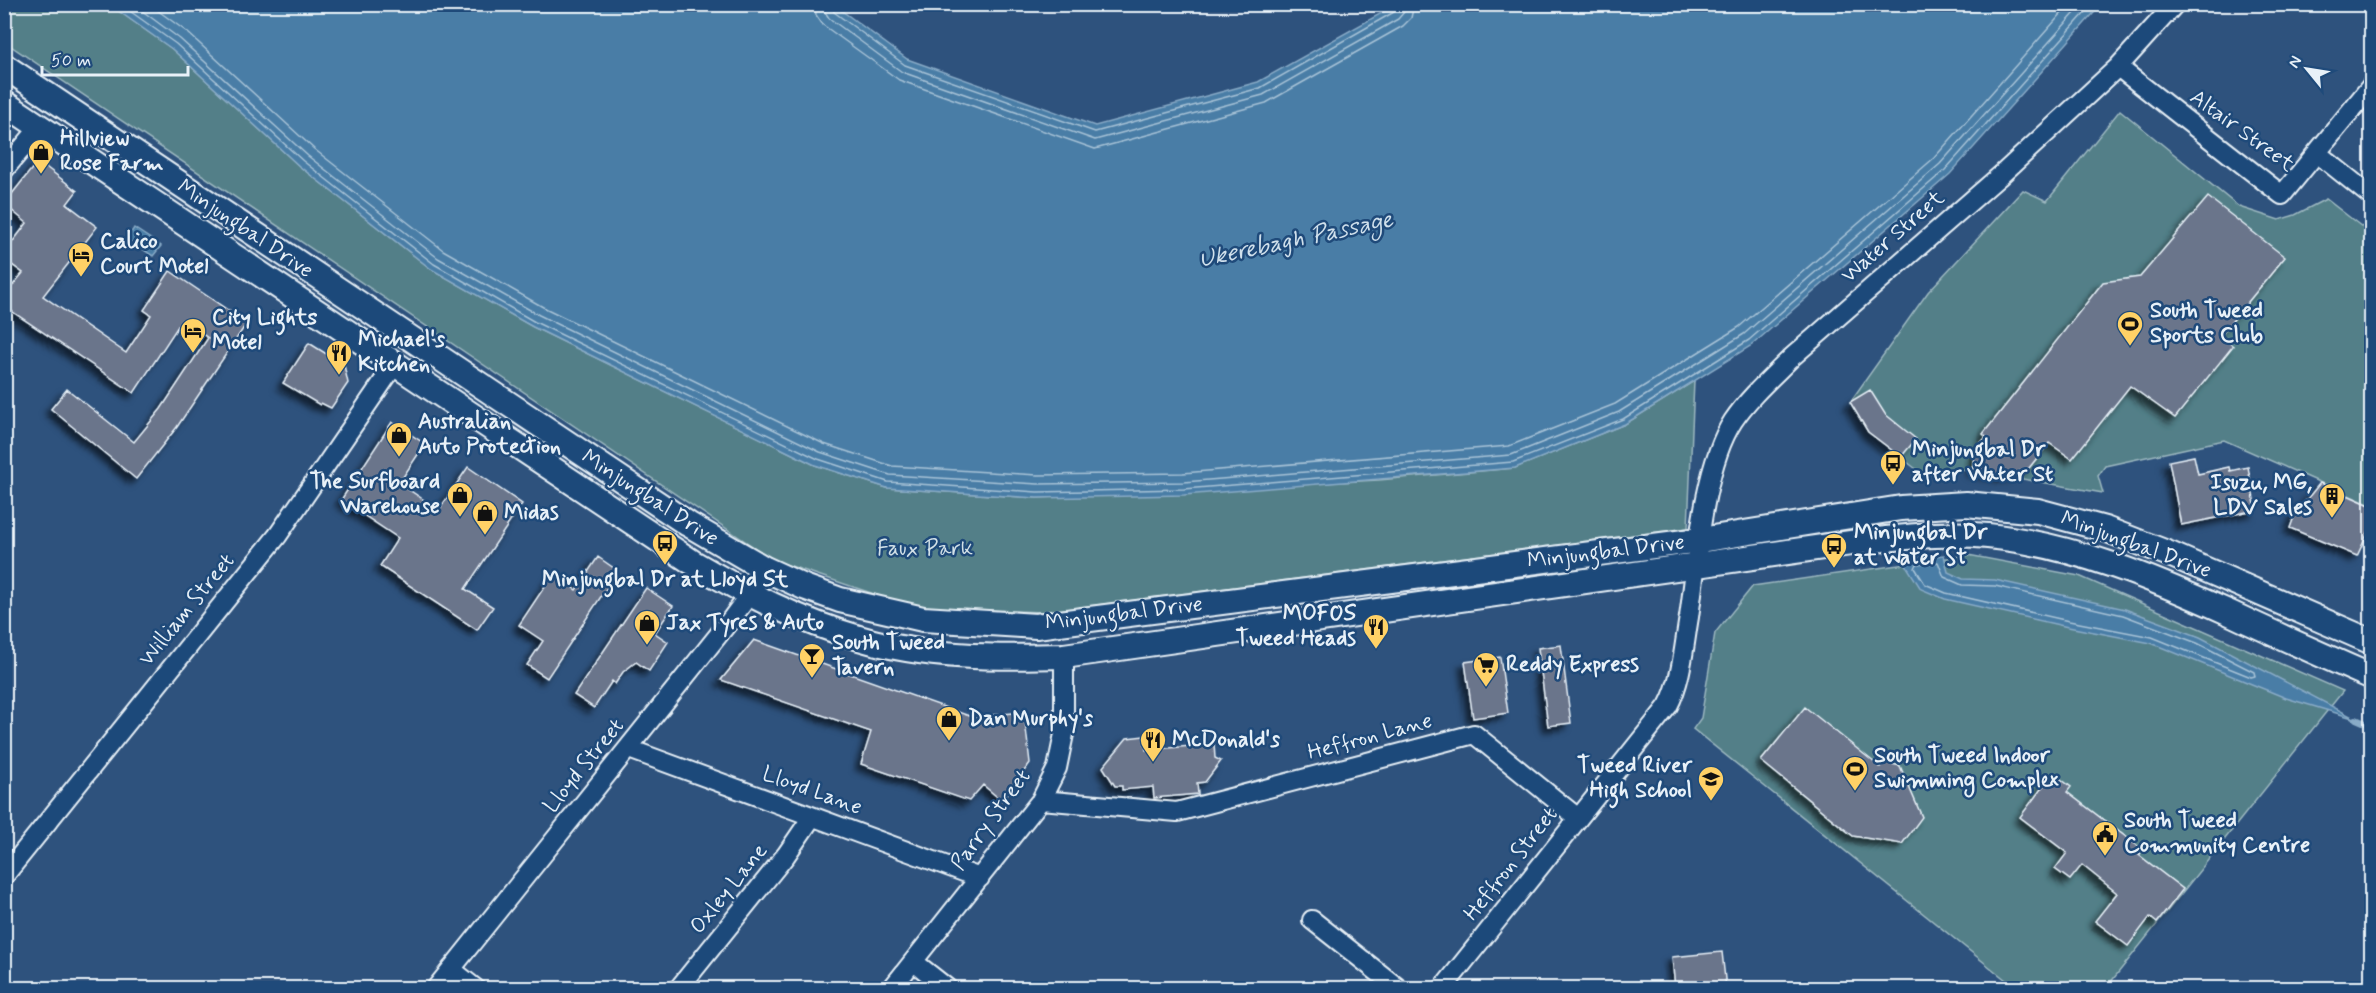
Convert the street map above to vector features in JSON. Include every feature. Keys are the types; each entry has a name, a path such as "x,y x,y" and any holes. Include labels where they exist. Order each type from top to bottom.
{"main road":[{"name":"Minjungbal Drive","path":"4,66 710,538 765,569 840,600 923,619 1036,626 1701,540 1901,508 1966,504 2038,510 2105,529 2172,555 2372,642"},
{"name":"Minjungbal Drive","path":"4,104 677,553 749,595 800,617 860,638 922,651 994,658 1064,656 1866,541 1932,534 1988,536 2046,545 2106,561 2169,586 2372,677"}],"street":[{"name":"Water Street","path":"1701,540 1710,482 1719,449 1733,421 1764,384 2118,67 2175,4"},
{"name":"Altair Street","path":"2118,67 2282,195 2372,85"},
{"path":"4,170 40,127"},
{"path":"2317,153 2372,197"},
{"name":"William Street","path":"4,876 278,535 395,364"},
{"name":"Heffron Street","path":"1443,988 1659,719 1674,695 1701,540"},
{"name":"Lloyd Street","path":"436,988 629,749 749,595 765,569"},
{"name":"Parry Street","path":"892,988 1041,800 1057,768 1064,734 1064,656"},
{"name":"Heffron Lane","path":"1041,800 1177,812 1474,734 1578,819"},
{"name":"Lloyd Lane","path":"629,749 980,878"},
{"name":"Oxley Lane","path":"679,988 786,855 812,817"},
{"path":"1312,920 1398,988"},
{"path":"914,962 947,988"},
{"path":"451,969 475,988"}],"green space":[{"name":"Faux Park","path":"4,5 110,5 172,49 299,166 431,269 533,327 815,465 887,488 1037,498 1379,480 1515,468 1625,424 1694,381 1688,528 1042,612 913,607 773,560 5,42"},
{"name":"South Tweed Sports Club","path":"2120,110 2239,207 2279,220 2295,215 2326,199 2371,234 2371,505 2224,440 2105,466 2098,476 2103,493 1966,469 1924,475 1868,432 1850,402 1928,292 2023,190 2047,201"},
{"path":"1968,555 2079,576 2343,691 2106,988 2016,988 1693,729 1701,718 1715,633 1753,586"}],"water":[{"name":"Ukerebagh Passage","path":"110,5 834,5 907,59 1095,126 1258,82 1396,5 2101,5 1950,174 1752,345 1625,424 1515,468 1184,495 1037,498 887,488 815,465 533,327 431,269 299,166 172,49"},
{"path":"134,228 161,246 153,256 127,239"},
{"path":"1944,555 1948,572 1963,579 1995,580 2125,609 2200,637 2356,719 2286,698 2151,643 1945,599 1921,589 1902,559"}],"building":[{"path":"38,161 77,191 67,204 97,227 43,296 126,353 151,315 144,310 170,271 247,323 177,427 136,479 51,409 67,389 134,442 161,409 208,338 182,320 134,393 4,306 4,296 23,273 4,259 4,253 27,223 4,204"},
{"path":"2208,197 2285,257 2220,336 2233,346 2175,418 2130,386 2072,459 2049,443 2029,468 2008,476 1972,470 1975,450 1986,437 1983,434 2103,282 2140,277"},
{"path":"309,343 344,365 348,383 331,408 321,403 320,405 283,383"},
{"path":"1870,390 1885,414 1916,439 1901,457 1868,432 1850,402"},
{"path":"392,422 425,444 399,483 439,510 468,467 522,504 465,589 493,607 477,630 380,566 398,538 341,500"},
{"path":"2194,456 2198,474 2229,467 2230,471 2248,467 2256,510 2181,525 2169,461"},
{"name":"Isuzu, MG, LDV Sales","path":"2320,483 2372,506 2372,524 2357,556 2290,528 2295,514"},
{"path":"598,557 618,571 547,678 527,665 543,641 519,625 553,574 576,590"},
{"path":"646,588 673,606 655,633 668,642 649,671 636,662 623,672 615,684 612,681 594,708 574,695"},
{"path":"754,640 992,724 992,715 1024,712 1030,763 1002,801 983,785 969,801 861,764 871,732 721,680"},
{"path":"1561,645 1571,723 1548,726 1538,648"},
{"name":"Reddy Express","path":"1500,657 1508,713 1473,718 1465,662"},
{"name":"South Tweed Indoor Swimming Complex","path":"1805,707 1880,767 1884,762 1900,766 1922,817 1902,844 1853,836 1761,761"},
{"path":"1144,736 1146,750 1214,744 1215,758 1221,761 1205,782 1197,783 1198,794 1154,798 1153,787 1122,790 1122,786 1115,786 1103,767 1127,738"},
{"name":"South Tweed Community Centre","path":"2053,773 2071,787 2067,792 2143,850 2139,855 2183,889 2157,923 2150,917 2128,946 2095,921 2117,893 2082,865 2070,880 2055,869 2067,853 2020,817"},
{"path":"1722,952 1726,988 1675,988 1672,957"}],"waterway":[{"path":"2356,719 2372,726"}],"place":[{"name":"Hillview Rose Farm","path":"41,175"},
{"name":"Calico Court Motel","path":"81,278"},
{"name":"South Tweed Sports Club","path":"2130,347"},
{"name":"City Lights Motel","path":"193,354"},
{"name":"Michael's Kitchen","path":"339,376"},
{"name":"Australian Auto Protection","path":"399,458"},
{"name":"Minjungbal Dr after Water St","path":"1893,486"},
{"name":"The Surfboard Warehouse","path":"460,518"},
{"name":"Isuzu, MG, LDV Sales","path":"2332,519"},
{"name":"Midas","path":"485,536"},
{"name":"Minjungbal Dr at Lloyd St","path":"665,566"},
{"name":"Minjungbal Dr at Water St","path":"1834,569"},
{"name":"Jax Tyres & Auto","path":"647,646"},
{"name":"MOFOS Tweed Heads","path":"1376,650"},
{"name":"South Tweed Tavern","path":"812,679"},
{"name":"Reddy Express","path":"1486,688"},
{"name":"Dan Murphy's","path":"949,742"},
{"name":"McDonald's","path":"1153,763"},
{"name":"South Tweed Indoor Swimming Complex","path":"1855,792"},
{"name":"Tweed River High School","path":"1711,802"},
{"name":"South Tweed Community Centre","path":"2105,857"}]}
